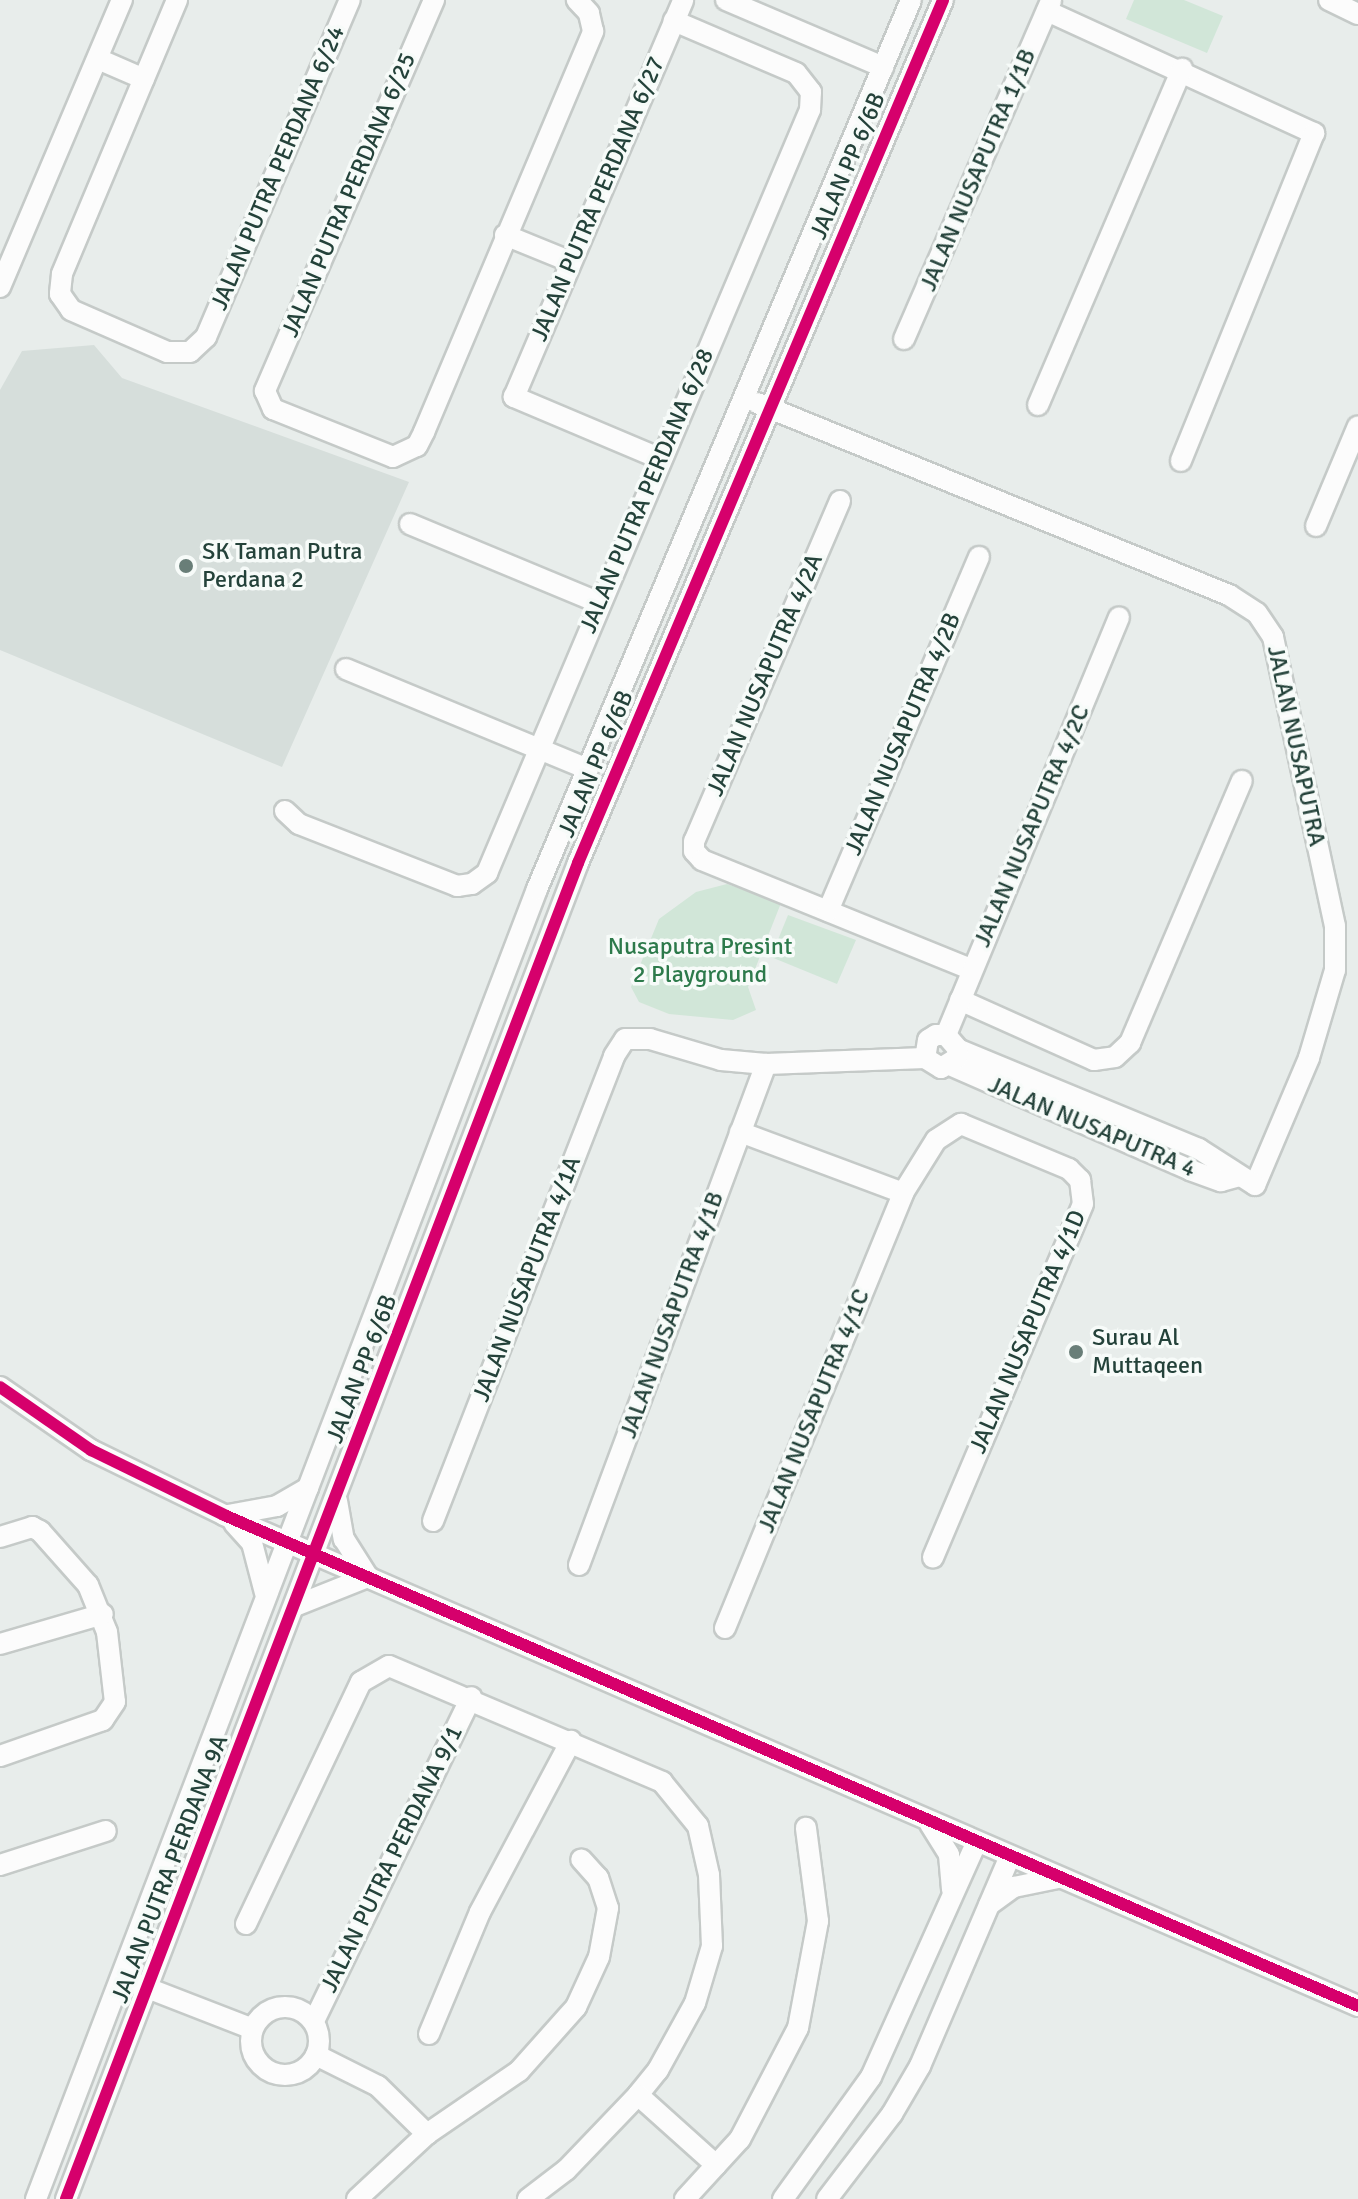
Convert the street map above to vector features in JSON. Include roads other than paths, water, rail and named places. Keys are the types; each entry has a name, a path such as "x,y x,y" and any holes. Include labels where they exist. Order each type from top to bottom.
{"street":[{"path":"0,287 122,0"},
{"path":"98,59 144,79 177,0"},
{"name":"JALAN PUTRA PERDANA 6/24","path":"144,79 62,274 60,294 71,310 152,346 190,352 206,337 350,0"},
{"name":"JALAN PUTRA PERDANA 6/25","path":"434,0 265,391 273,409 393,457 406,454 424,432 505,235"},
{"path":"571,262 505,235 593,31 589,13 577,0"},
{"name":"JALAN PUTRA PERDANA 6/27","path":"661,459 514,397 683,0"},
{"path":"726,0 883,67"},
{"name":"JALAN PP 6/6B","path":"286,1542 588,769 911,0"},
{"name":"JALAN PP 6/6B","path":"315,1554 578,863 943,0"},
{"path":"1329,0 1358,14"},
{"path":"1049,5 1314,133 1181,461"},
{"name":"JALAN NUSAPUTRA 1/1B","path":"904,339 1049,5"},
{"name":"JALAN PUTRA PERDANA 6/28","path":"285,811 299,824 442,880 472,884 487,873 810,110 811,92 796,73 674,21"},
{"path":"1038,405 1182,69"},
{"name":"JALAN NUSAPUTRA","path":"743,397 1229,595 1257,613 1273,637 1335,926 1335,970 1309,1058 1255,1185"},
{"path":"1316,526 1358,426"},
{"name":"JALAN NUSAPUTRA 4/2A","path":"828,911 702,860 694,851 694,841 840,501"},
{"path":"410,524 600,603"},
{"name":"JALAN NUSAPUTRA 4/2B","path":"828,911 979,557"},
{"name":"JALAN NUSAPUTRA 4/2C","path":"951,1050 960,1000 971,969 1119,617"},
{"path":"346,669 588,769"},
{"path":"960,1000 1094,1060 1115,1057 1130,1043 1242,781"},
{"path":"828,911 971,969"},
{"name":"JALAN NUSAPUTRA 4","path":"625,1039 650,1039 721,1060 766,1064 925,1058 932,1065 951,1050 1199,1149 1228,1164 1236,1177 1255,1185"},
{"name":"JALAN NUSAPUTRA 4/1A","path":"433,1521 614,1056 625,1039"},
{"path":"925,1058 928,1040 951,1050"},
{"name":"JALAN NUSAPUTRA 4/1B","path":"579,1565 766,1064"},
{"name":"JALAN NUSAPUTRA 4/1D","path":"903,1193 936,1140 961,1124 1069,1169 1083,1190 1083,1204 933,1558"},
{"path":"740,1132 903,1193"},
{"name":"JALAN NUSAPUTRA 4/1C","path":"725,1628 903,1193"},
{"path":"0,1387 91,1450 224,1515 930,1824 1062,1877 1358,2006"},
{"path":"224,1515 277,1506 308,1488"},
{"path":"337,1497 344,1539 368,1577"},
{"path":"224,1515 252,1543 266,1596"},
{"path":"0,1537 32,1527 60,1550 88,1585 103,1614 114,1665 112,1713 0,1756"},
{"name":"JALAN PUTRA PERDANA 9A","path":"36,2199 286,1542"},
{"name":"JALAN PUTRA PERDANA 9A","path":"66,2199 315,1554"},
{"path":"295,1606 368,1577"},
{"path":"0,1644 103,1614"},
{"path":"246,1924 361,1682 389,1666 471,1697 662,1782 698,1826 709,1875 712,1946 695,2003 658,2070 638,2095 566,2170 528,2199"},
{"name":"JALAN PUTRA PERDANA 9/1","path":"314,2021 471,1697"},
{"path":"429,2034 480,1912 571,1741"},
{"path":"930,1824 949,1855 952,1897"},
{"path":"685,2199 762,2106 798,2028 818,1921 806,1828"},
{"path":"0,1865 106,1831"},
{"path":"783,2199 871,2077 976,1843"},
{"path":"827,2199 892,2114 920,2066 1010,1856"},
{"path":"357,2199 427,2134 519,2071 576,2007 599,1957 608,1908 598,1878 581,1859"},
{"path":"989,1905 1014,1887 1062,1877"},
{"path":"121,1977 253,2029"},
{"path":"281,2007 305,2012 314,2021 319,2044 316,2055 305,2069 289,2075 272,2073 258,2062 251,2046 253,2029 269,2010 281,2007"},
{"path":"316,2055 378,2086 427,2134"},
{"path":"638,2095 716,2165"}],"place":[{"name":"SK Taman Putra Perdana 2","path":"186,566"},
{"name":"Surau Al Muttaqeen","path":"1076,1352"}],"park label":[{"name":"Nusaputra Presint 2 Playground","path":"700,961"}]}
